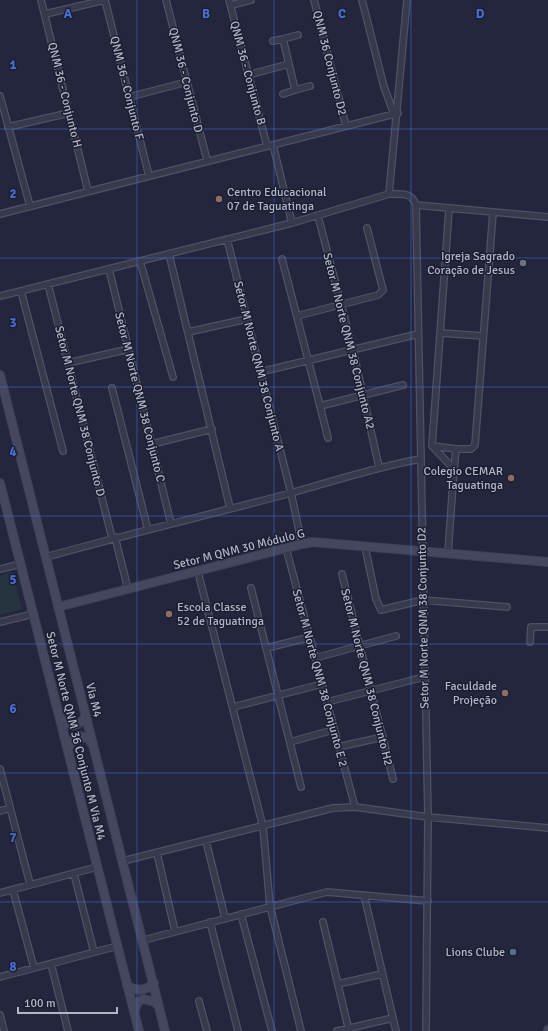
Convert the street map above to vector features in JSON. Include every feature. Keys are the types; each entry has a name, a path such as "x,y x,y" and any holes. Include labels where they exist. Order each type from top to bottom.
{"main road":[{"name":"Via M4","path":"0,375 144,940 165,1031"},
{"name":"Setor M Norte QNM 36 Conjunto M Via M4","path":"0,483 134,1012"},
{"name":"Setor M QNM 30 Módulo G","path":"58,606 128,590 302,544 326,542 365,547 422,550 548,562"},
{"path":"59,716 67,725 72,726 78,725 86,716"},
{"path":"68,748 73,739 80,736 89,739 94,746"},
{"path":"127,986 138,990 145,990 154,983"},
{"path":"139,1031 134,1012 138,1002 143,999 155,1002 160,1007"}],"street":[{"name":"QNM 36 - Conjunto H","path":"41,0 88,191"},
{"path":"44,14 105,0"},
{"name":"QNM 36 - Conjunto F","path":"105,0 148,176"},
{"name":"QNM 36 - Conjunto D","path":"166,0 207,160"},
{"path":"230,3 251,0"},
{"name":"QNM 36 Conjunto D2","path":"314,0 346,126"},
{"path":"362,0 384,87 396,113"},
{"path":"390,194 407,0"},
{"name":"QNM 36 - Conjunto B","path":"230,3 248,75 292,223"},
{"path":"273,41 298,35"},
{"path":"283,39 295,90"},
{"path":"248,75 289,64"},
{"path":"129,97 187,82"},
{"path":"283,94 310,86"},
{"path":"0,96 30,206"},
{"path":"8,127 69,113"},
{"path":"0,214 396,113"},
{"path":"0,296 292,223 390,194 410,195 414,199 416,205 548,217"},
{"name":"Setor M Norte QNM 38 Conjunto D2","path":"416,205 424,677 428,817 426,1031"},
{"path":"449,209 432,446 454,469"},
{"path":"432,446 471,449 476,444 493,212"},
{"name":"Setor M Norte QNM 38 Conjunto A2","path":"318,216 364,394 379,467"},
{"path":"296,316 378,295 383,290 367,228"},
{"name":"Setor M Norte QNM 38 Conjunto A","path":"227,239 291,493 302,544"},
{"path":"168,254 212,429 230,508"},
{"path":"282,259 328,438"},
{"path":"140,261 173,377"},
{"name":"Setor M Norte QNM 38 Conjunto C","path":"109,269 171,524"},
{"name":"Setor M Norte QNM 38 Conjunto D","path":"48,284 113,538 128,590"},
{"path":"22,291 63,451"},
{"path":"188,332 247,319"},
{"path":"441,333 483,336"},
{"path":"260,372 418,334"},
{"path":"68,362 129,349"},
{"path":"320,406 403,385"},
{"path":"112,388 148,530"},
{"path":"152,444 212,429"},
{"path":"448,553 456,449"},
{"path":"46,557 113,538 291,493 379,467 420,459"},
{"path":"365,547 376,599 381,610 423,600 507,607"},
{"name":"Setor M Norte QNM 38 Conjunto E 2","path":"286,548 333,730 355,807"},
{"path":"0,569 21,564"},
{"path":"198,572 263,827 270,906 301,1031"},
{"name":"Setor M Norte QNM 38 Conjunto H2","path":"342,574 393,779"},
{"path":"251,588 301,787"},
{"path":"0,622 33,614"},
{"path":"530,642 531,627 548,627"},
{"path":"315,658 396,636"},
{"path":"267,648 310,637"},
{"path":"327,702 424,677"},
{"path":"233,707 322,684"},
{"path":"290,742 333,730"},
{"path":"338,748 382,737"},
{"path":"0,769 30,884"},
{"path":"123,861 263,827 327,809 355,807 428,817 548,828"},
{"path":"0,811 10,808"},
{"path":"206,840 225,918"},
{"path":"157,853 175,931"},
{"path":"0,893 97,867"},
{"path":"74,874 94,952"},
{"path":"13,890 34,968"},
{"path":"144,940 327,892 428,901"},
{"path":"364,895 396,1031"},
{"path":"241,914 272,1031"},
{"path":"210,922 238,1031"},
{"path":"323,922 348,1030"},
{"path":"0,977 118,946"},
{"path":"51,964 68,1031"},
{"path":"338,984 382,974"},
{"path":"199,1001 207,1031"},
{"path":"0,1015 4,1031"},
{"path":"337,1031 348,1030 393,1018"}],"shaded area":[{"path":"13,572 22,609 0,615 0,576"}],"place":[{"name":"Centro Educacional 07 de Taguatinga","path":"219,199"},
{"name":"Igreja Sagrado Coração de Jesus","path":"523,263"},
{"name":"Colegio CEMAR Taguatinga","path":"511,478"},
{"name":"Escola Classe 52 de Taguatinga","path":"169,614"},
{"name":"Faculdade Projeção","path":"505,693"},
{"name":"Lions Clube","path":"513,952"}]}
